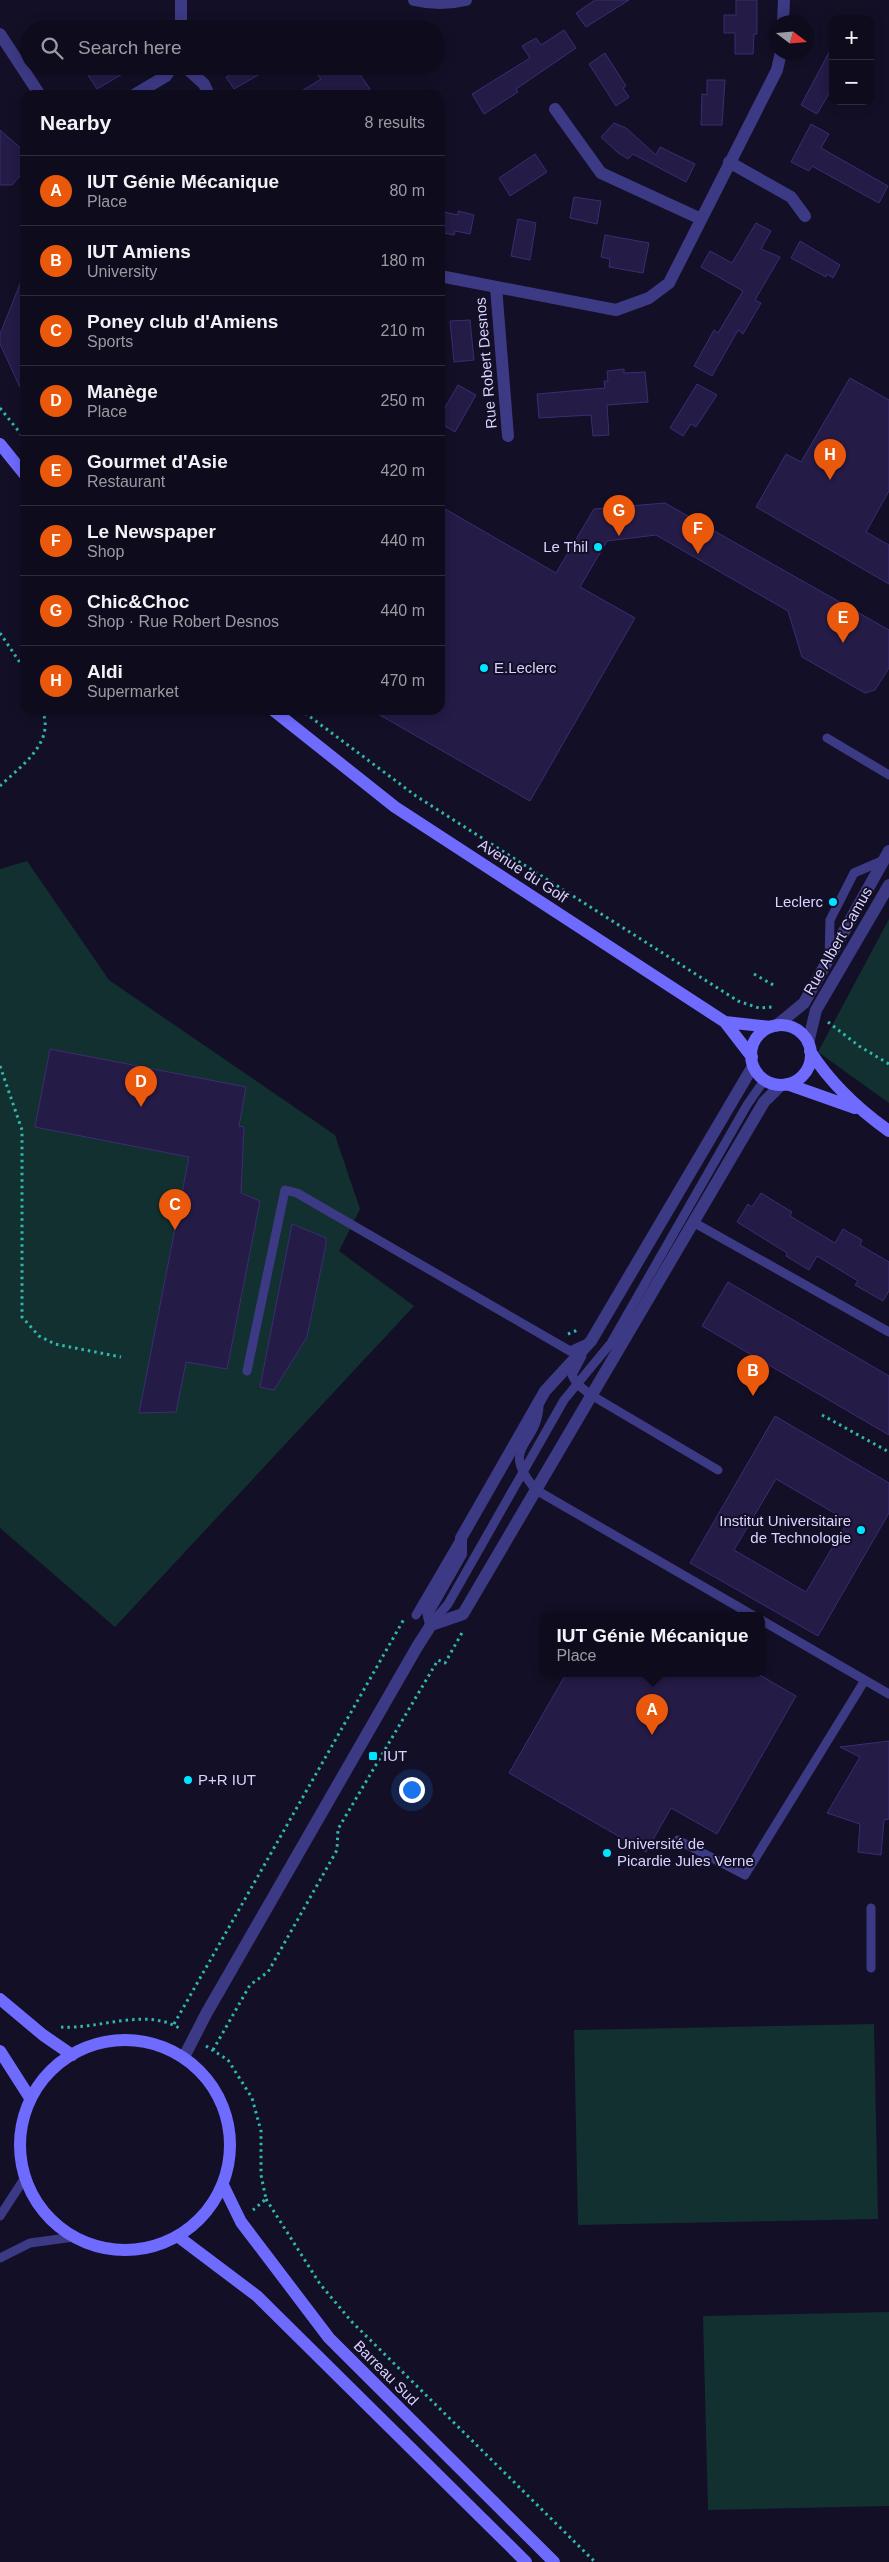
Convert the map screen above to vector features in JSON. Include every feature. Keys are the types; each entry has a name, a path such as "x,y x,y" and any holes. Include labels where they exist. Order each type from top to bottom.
{"main road":[{"path":"0,444 20,469"},
{"name":"Avenue du Golf","path":"279,715 395,807 725,1022 773,1026"},
{"path":"725,1022 764,1079 860,1110"},
{"path":"752,1061 756,1039 773,1026 791,1027 798,1031 840,1089 860,1110 889,1131"},
{"path":"784,1084 797,1080 805,1072 810,1062 809,1047"},
{"path":"0,1999 72,2055"},
{"path":"106,2042 136,2042 165,2048 184,2057 203,2074 223,2108 229,2130 230,2155 223,2185 203,2216 180,2238 149,2247 108,2248 74,2237 45,2214 24,2179 21,2145 30,2098 51,2071 72,2055 106,2042"},
{"path":"0,2051 30,2098"},
{"name":"Barreau Sud","path":"223,2185 241,2222 329,2338 554,2562"},
{"path":"180,2238 256,2296 526,2562"}],"street":[{"path":"181,0 181,20"},
{"path":"414,0 440,3 466,0"},
{"path":"784,0 784,15"},
{"path":"0,34 20,64"},
{"name":"Rue Robert Desnos","path":"445,277 616,310 649,298 669,283 777,70 779,60"},
{"path":"27,75 37,90"},
{"path":"142,90 167,75"},
{"path":"194,75 204,84 207,90"},
{"path":"555,109 601,173 701,219"},
{"path":"729,162 791,197 805,216"},
{"name":"Rue Robert Desnos","path":"496,287 508,436"},
{"name":"Rue Albert Camus","path":"773,1026 804,1003 887,856"},
{"name":"Rue Albert Camus","path":"809,1047 816,1010 889,885"},
{"path":"431,1625 428,1612 461,1554 461,1538 545,1391 591,1341 752,1061"},
{"path":"184,2057 193,2038 431,1625 463,1614 764,1102 784,1084"}],"lane":[{"path":"827,738 889,775"},
{"path":"830,960 830,920 854,874 887,856"},
{"path":"431,1625 448,1604 564,1400 611,1343 747,1105 764,1079"},
{"path":"247,1371 285,1190 297,1193 570,1351 591,1341"},
{"path":"693,1222 889,1332"},
{"path":"591,1341 572,1374 577,1384 592,1395 718,1470"},
{"path":"539,1402 538,1416 518,1456 521,1473 536,1490 747,1612"},
{"path":"416,1615 461,1538"},
{"path":"765,1622 889,1694"},
{"path":"678,1840 746,1875 865,1680"},
{"path":"870,1908 871,1968"},
{"path":"0,2216 24,2179"},
{"path":"0,2258 30,2243 74,2237"}],"path":[{"path":"0,408 20,433"},
{"path":"0,633 20,663"},
{"path":"0,786 39,749 47,721 44,715"},
{"path":"308,715 416,796 738,1001 759,1008 774,1007 780,1004"},
{"path":"754,974 775,986"},
{"path":"816,1010 859,1046 889,1064"},
{"path":"0,1066 22,1130 22,1317 39,1336 55,1344 121,1357"},
{"path":"822,1415 889,1452"},
{"path":"213,2050 250,1985 268,1972 338,1850 338,1829 438,1660 445,1662 466,1626"},
{"path":"174,2024 398,1631"},
{"path":"52,2027 76,2028 128,2019 174,2024 228,2060 252,2098 262,2131 261,2175 266,2199 320,2284 352,2322 595,2562"},
{"path":"253,2210 266,2199"}],"green space":[{"path":"27,861 109,980 335,1135 360,1209 339,1251 414,1306 115,1627 0,1528 0,869"},
{"path":"889,919 889,1103 818,1052"},
{"path":"874,2024 878,2219 578,2225 574,2030"},
{"path":"889,2312 889,2506 708,2510 703,2316"}],"building":[{"path":"595,0 629,0 586,27 576,13"},
{"path":"736,0 757,0 757,34 754,34 753,54 735,54 735,33 724,33 724,15 736,15"},
{"path":"564,30 576,48 516,89 518,92 484,114 472,94 530,58 522,46 536,38 541,45"},
{"path":"829,52 829,94 817,114 801,105"},
{"path":"605,53 626,86 623,88 629,97 616,106 589,64"},
{"path":"88,75 121,75 97,89"},
{"path":"229,75 258,75 234,89 226,77"},
{"path":"318,75 360,75 370,89 303,90 321,79"},
{"path":"707,80 725,80 722,125 701,125 702,94 707,95"},
{"path":"614,123 626,128 656,155 660,147 695,164 686,182 633,154 628,159 617,152 601,137"},
{"path":"811,124 829,134 821,148 888,186 879,203 812,166 809,171 791,162"},
{"path":"0,130 20,148 20,176 12,185 0,185"},
{"path":"535,154 547,172 510,196 499,178"},
{"path":"574,197 601,201 597,224 570,218"},
{"path":"458,211 474,215 470,234 455,231 454,235 445,233 445,212 458,215"},
{"path":"518,219 536,223 530,260 511,256"},
{"path":"756,223 771,231 761,249 780,257 755,300 761,303 743,334 738,330 712,376 694,366 714,330 718,333 743,291 701,267 710,251 732,263"},
{"path":"605,235 649,243 643,273 609,267 610,259 601,257"},
{"path":"800,241 840,265 833,278 827,274 826,277 791,258"},
{"path":"20,284 20,387 0,344 0,334"},
{"path":"470,320 474,360 454,362 450,321"},
{"path":"624,369 624,373 645,372 648,402 607,405 609,435 593,436 591,415 539,418 537,394 605,388 604,381 608,381 607,371"},
{"path":"850,378 889,400 889,491 866,532 889,545 889,584 756,507 786,454 801,462"},
{"path":"697,384 717,395 696,427 691,424 683,436 670,428"},
{"path":"458,385 476,395 455,432 445,426 445,407"},
{"path":"665,503 889,630 889,668 875,690 865,693 802,657 788,611 656,535 607,541 580,587 635,618 530,801 380,715 445,715 445,509 556,573 594,509"},
{"path":"50,1049 246,1087 239,1126 244,1127 241,1193 260,1201 227,1369 186,1362 176,1412 139,1413 189,1157 35,1127"},
{"path":"761,1193 792,1212 790,1216 835,1243 843,1229 862,1240 860,1245 889,1262 889,1291 883,1301 855,1285 858,1281 817,1256 809,1270 786,1256 787,1253 737,1222 748,1204 752,1207"},
{"path":"292,1224 326,1238 326,1244 307,1337 274,1390 260,1387"},
{"path":"728,1282 889,1376 889,1435 702,1326"},
{"name":"Institut Universitaire de Technologie","path":"775,1416 889,1483 889,1513 818,1636 690,1563","holes":["776,1479 848,1521 806,1592 734,1550"]},
{"path":"564,1677 763,1677 796,1696 717,1834 671,1808 646,1852 509,1773"},
{"path":"889,1741 889,1819 884,1820 881,1855 858,1852 860,1824 827,1813 860,1757 840,1747"}],"place":[{"name":"Aldi","path":"830,480"},
{"name":"Chic&Choc","path":"619,536"},
{"name":"Le Thil","path":"598,547"},
{"name":"Le Newspaper","path":"698,554"},
{"name":"Gourmet d'Asie","path":"843,643"},
{"name":"E.Leclerc","path":"484,668"},
{"name":"Leclerc","path":"833,902"},
{"name":"Manège","path":"141,1107"},
{"name":"Poney club d'Amiens","path":"175,1230"},
{"name":"IUT Amiens","path":"753,1396"},
{"name":"Institut Universitaire de Technologie","path":"861,1530"},
{"name":"IUT Génie Mécanique","path":"652,1735"},
{"name":"IUT","path":"373,1756"},
{"name":"P+R IUT","path":"188,1780"},
{"name":"Université de Picardie Jules Verne","path":"607,1853"}]}
